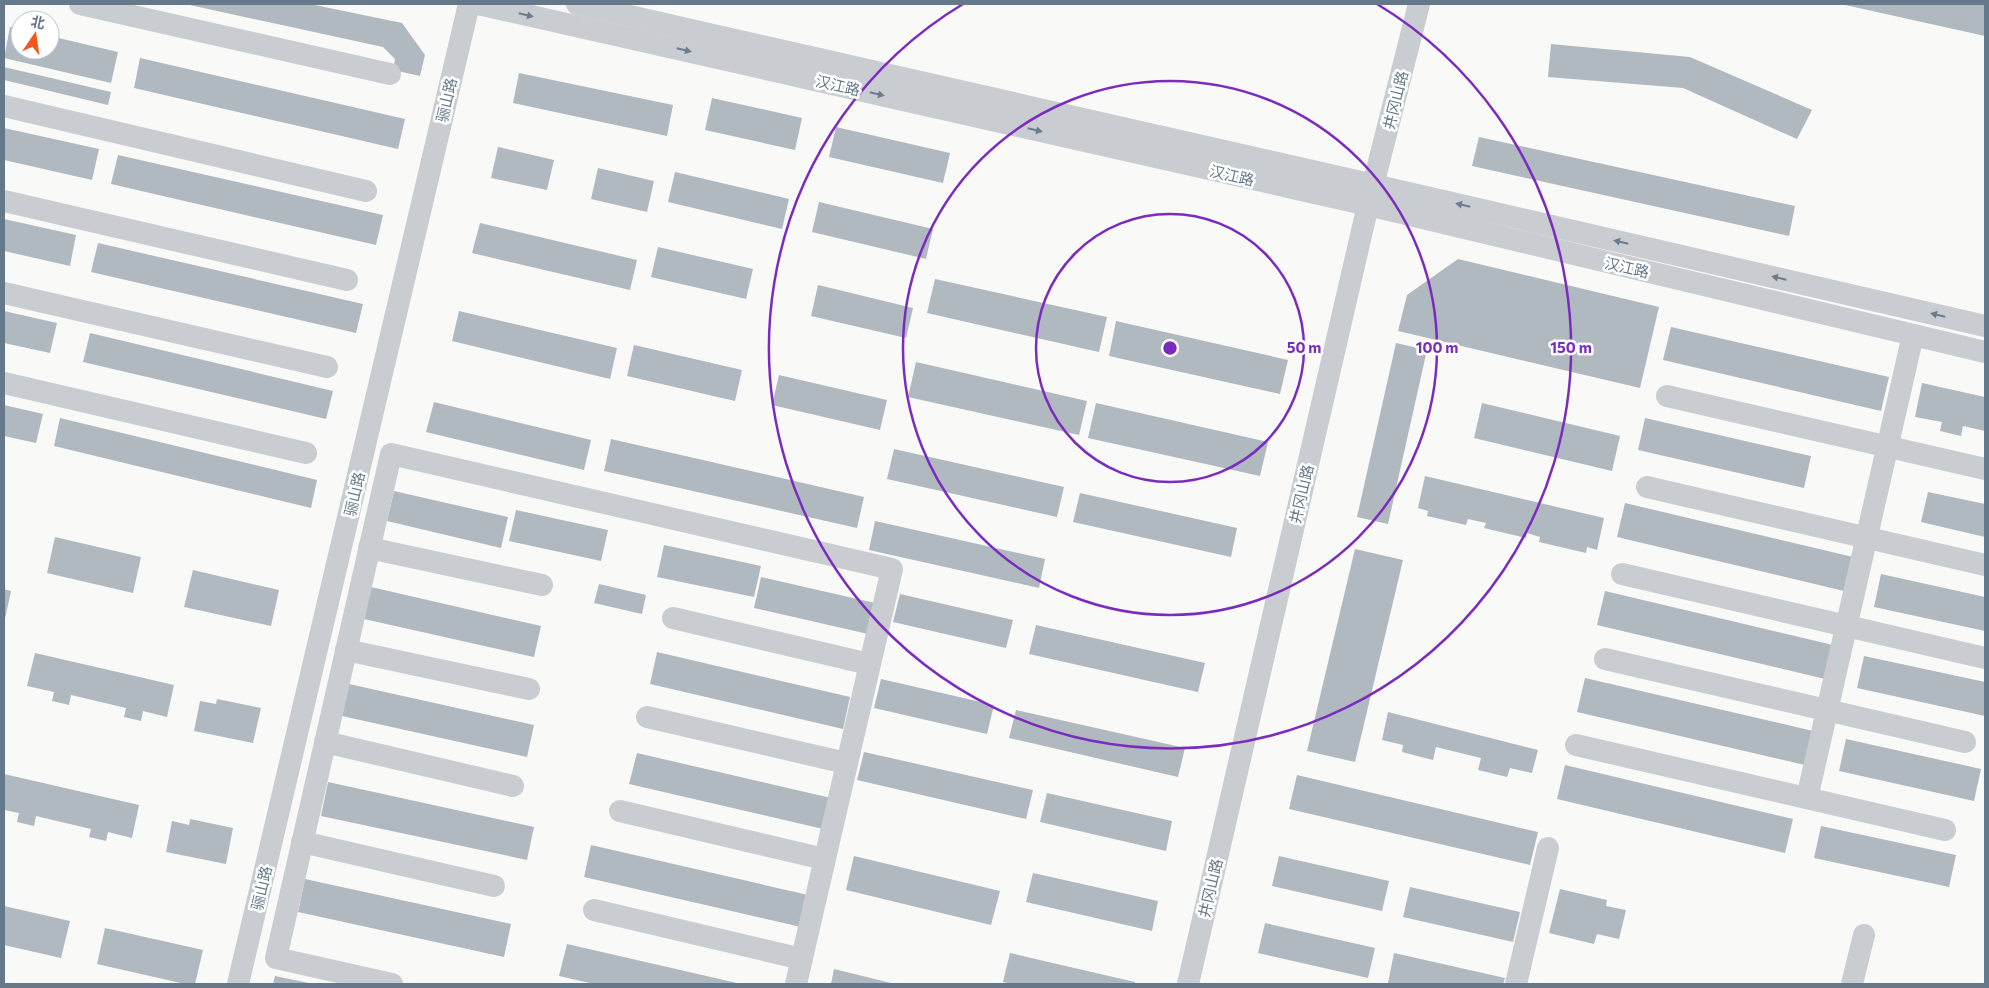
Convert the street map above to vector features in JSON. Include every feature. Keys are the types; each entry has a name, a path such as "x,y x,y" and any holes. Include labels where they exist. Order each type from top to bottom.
{"street":[{"path":"80,4 390,74"},
{"name":"骊山路","path":"238,984 469,4"},
{"name":"汉江路","path":"478,4 1985,326"},
{"name":"汉江路","path":"577,4 1371,195 1985,352"},
{"name":"井冈山路","path":"1188,984 1371,195 1419,4"},
{"path":"4,106 366,191"},
{"path":"4,201 347,280"},
{"path":"4,292 327,367"},
{"path":"1807,798 1913,335"},
{"path":"4,383 306,453"},
{"path":"1668,396 1985,469"},
{"path":"392,984 276,958 391,454 892,569 796,984"},
{"path":"1647,487 1985,565"},
{"path":"369,548 542,585"},
{"path":"1622,574 1985,658"},
{"path":"673,618 869,664"},
{"path":"346,650 529,689"},
{"path":"1605,659 1965,742"},
{"path":"647,717 846,763"},
{"path":"325,742 513,786"},
{"path":"1576,745 1945,830"},
{"path":"620,811 824,859"},
{"path":"302,842 494,886"},
{"path":"1516,984 1548,848"},
{"path":"594,910 802,959"},
{"path":"1852,984 1864,935"}],"building":[{"path":"185,4 310,4 402,23 425,55 420,76 393,70 395,59 383,47"},
{"path":"1985,4 1985,36 1845,5"},
{"path":"10,27 10,59 4,58"},
{"path":"60,38 118,52 111,83 13,60 60,60"},
{"path":"1551,44 1690,57 1812,110 1797,139 1683,88 1548,77"},
{"path":"140,58 405,119 398,149 134,88"},
{"path":"4,67 111,92 108,105 4,80"},
{"path":"519,73 673,105 667,136 513,103"},
{"path":"712,98 802,118 795,150 705,130"},
{"path":"836,127 950,153 943,183 829,157"},
{"path":"4,128 99,149 92,180 4,160"},
{"path":"1479,137 1795,206 1789,236 1472,166"},
{"path":"498,147 554,160 547,190 491,178"},
{"path":"118,155 383,215 376,245 111,184"},
{"path":"598,168 654,181 647,212 591,199"},
{"path":"675,172 789,199 782,229 668,202"},
{"path":"819,202 933,229 926,259 812,232"},
{"path":"4,219 76,235 70,266 4,251"},
{"path":"480,223 637,260 630,290 472,253"},
{"path":"98,243 363,304 356,333 91,272"},
{"path":"658,247 753,269 746,299 651,277"},
{"path":"1458,259 1659,307 1640,388 1398,331 1407,295"},
{"path":"935,279 1107,317 1099,352 927,313"},
{"path":"818,285 913,308 906,338 811,316"},
{"path":"4,311 57,323 50,353 4,343"},
{"path":"459,311 617,348 610,379 452,341"},
{"path":"1116,321 1288,360 1280,394 1109,356"},
{"path":"1671,327 1889,377 1881,411 1663,360"},
{"path":"90,333 333,391 326,419 83,362"},
{"path":"1396,343 1427,350 1388,524 1357,517"},
{"path":"634,345 742,370 735,401 627,376"},
{"path":"916,362 1087,401 1079,435 908,397"},
{"path":"779,375 887,400 880,430 772,405"},
{"path":"1922,383 1985,397 1985,431 1963,426 1961,436 1940,431 1942,422 1915,417"},
{"path":"434,402 591,440 584,470 426,432"},
{"path":"1096,403 1268,442 1260,476 1088,438"},
{"path":"1482,403 1620,436 1612,471 1474,438"},
{"path":"4,405 43,414 36,443 4,436"},
{"path":"60,418 317,480 311,508 54,446"},
{"path":"1645,418 1811,456 1804,488 1638,450"},
{"path":"611,439 864,497 857,528 604,471"},
{"path":"894,449 1064,487 1057,517 887,479"},
{"path":"1425,476 1604,518 1597,550 1587,547 1586,553 1539,542 1540,537 1527,533 1526,538 1484,528 1486,523 1468,519 1466,525 1427,516 1428,511 1418,508"},
{"path":"394,491 508,517 501,548 387,521"},
{"path":"1928,492 1985,504 1985,537 1921,522"},
{"path":"1080,493 1237,528 1231,557 1073,522"},
{"path":"1625,503 1853,557 1844,591 1617,537"},
{"path":"516,510 608,530 601,561 509,541"},
{"path":"875,521 1045,559 1039,588 869,550"},
{"path":"55,537 141,557 133,593 47,573"},
{"path":"664,545 761,566 754,597 657,577"},
{"path":"1355,549 1403,560 1355,762 1307,751"},
{"path":"193,570 279,590 271,626 184,607"},
{"path":"1881,574 1985,597 1985,631 1874,607"},
{"path":"761,577 875,603 868,634 754,608"},
{"path":"599,584 646,595 642,614 594,603"},
{"path":"371,587 541,626 534,657 364,619"},
{"path":"4,589 11,591 5,619 4,619"},
{"path":"1605,591 1833,645 1825,679 1597,625"},
{"path":"900,594 1013,620 1006,648 893,622"},
{"path":"1036,625 1205,663 1198,692 1029,654"},
{"path":"657,652 850,697 843,729 650,684"},
{"path":"35,653 174,685 167,717 143,711 141,721 124,717 126,708 71,695 69,705 52,701 54,692 27,686"},
{"path":"1864,656 1985,682 1985,716 1857,688"},
{"path":"1585,678 1813,731 1805,765 1577,712"},
{"path":"881,679 994,705 987,734 874,708"},
{"path":"349,684 534,725 527,757 342,716"},
{"path":"217,699 261,708 253,743 194,731 200,701 216,704"},
{"path":"1016,710 1185,748 1178,777 1009,738"},
{"path":"1388,712 1538,750 1532,773 1510,768 1507,777 1478,770 1481,758 1436,747 1433,760 1402,752 1403,745 1382,740"},
{"path":"1846,739 1981,769 1974,801 1839,771"},
{"path":"864,752 1033,790 1026,819 857,780"},
{"path":"637,753 831,798 823,829 629,784"},
{"path":"1565,765 1793,819 1785,853 1557,799"},
{"path":"4,774 139,805 132,838 108,832 106,841 89,837 91,829 36,816 34,826 17,822 19,813 4,810"},
{"path":"1297,775 1538,832 1530,865 1289,809"},
{"path":"328,782 534,827 527,860 321,816"},
{"path":"1047,793 1172,821 1166,851 1040,822"},
{"path":"190,819 233,828 226,864 166,852 172,821 189,825"},
{"path":"1821,826 1956,855 1949,887 1814,858"},
{"path":"591,845 808,895 801,927 584,877"},
{"path":"854,856 1000,891 991,925 846,890"},
{"path":"1279,856 1389,881 1382,911 1272,886"},
{"path":"1033,873 1158,901 1152,931 1026,902"},
{"path":"305,879 511,924 504,957 298,912"},
{"path":"1410,887 1520,912 1513,942 1403,917"},
{"path":"1560,889 1607,900 1606,906 1626,910 1619,939 1597,934 1594,944 1549,933"},
{"path":"4,906 70,921 61,958 4,945"},
{"path":"1265,923 1375,948 1368,978 1258,953"},
{"path":"105,928 203,950 195,984 185,984 97,964"},
{"path":"567,944 737,984 594,984 559,976"},
{"path":"1010,953 1135,982 1135,984 1012,984 1003,982"},
{"path":"1394,953 1505,978 1503,984 1388,983"},
{"path":"834,969 895,984 831,984"},
{"path":"275,976 309,983 309,984 273,984"}]}
